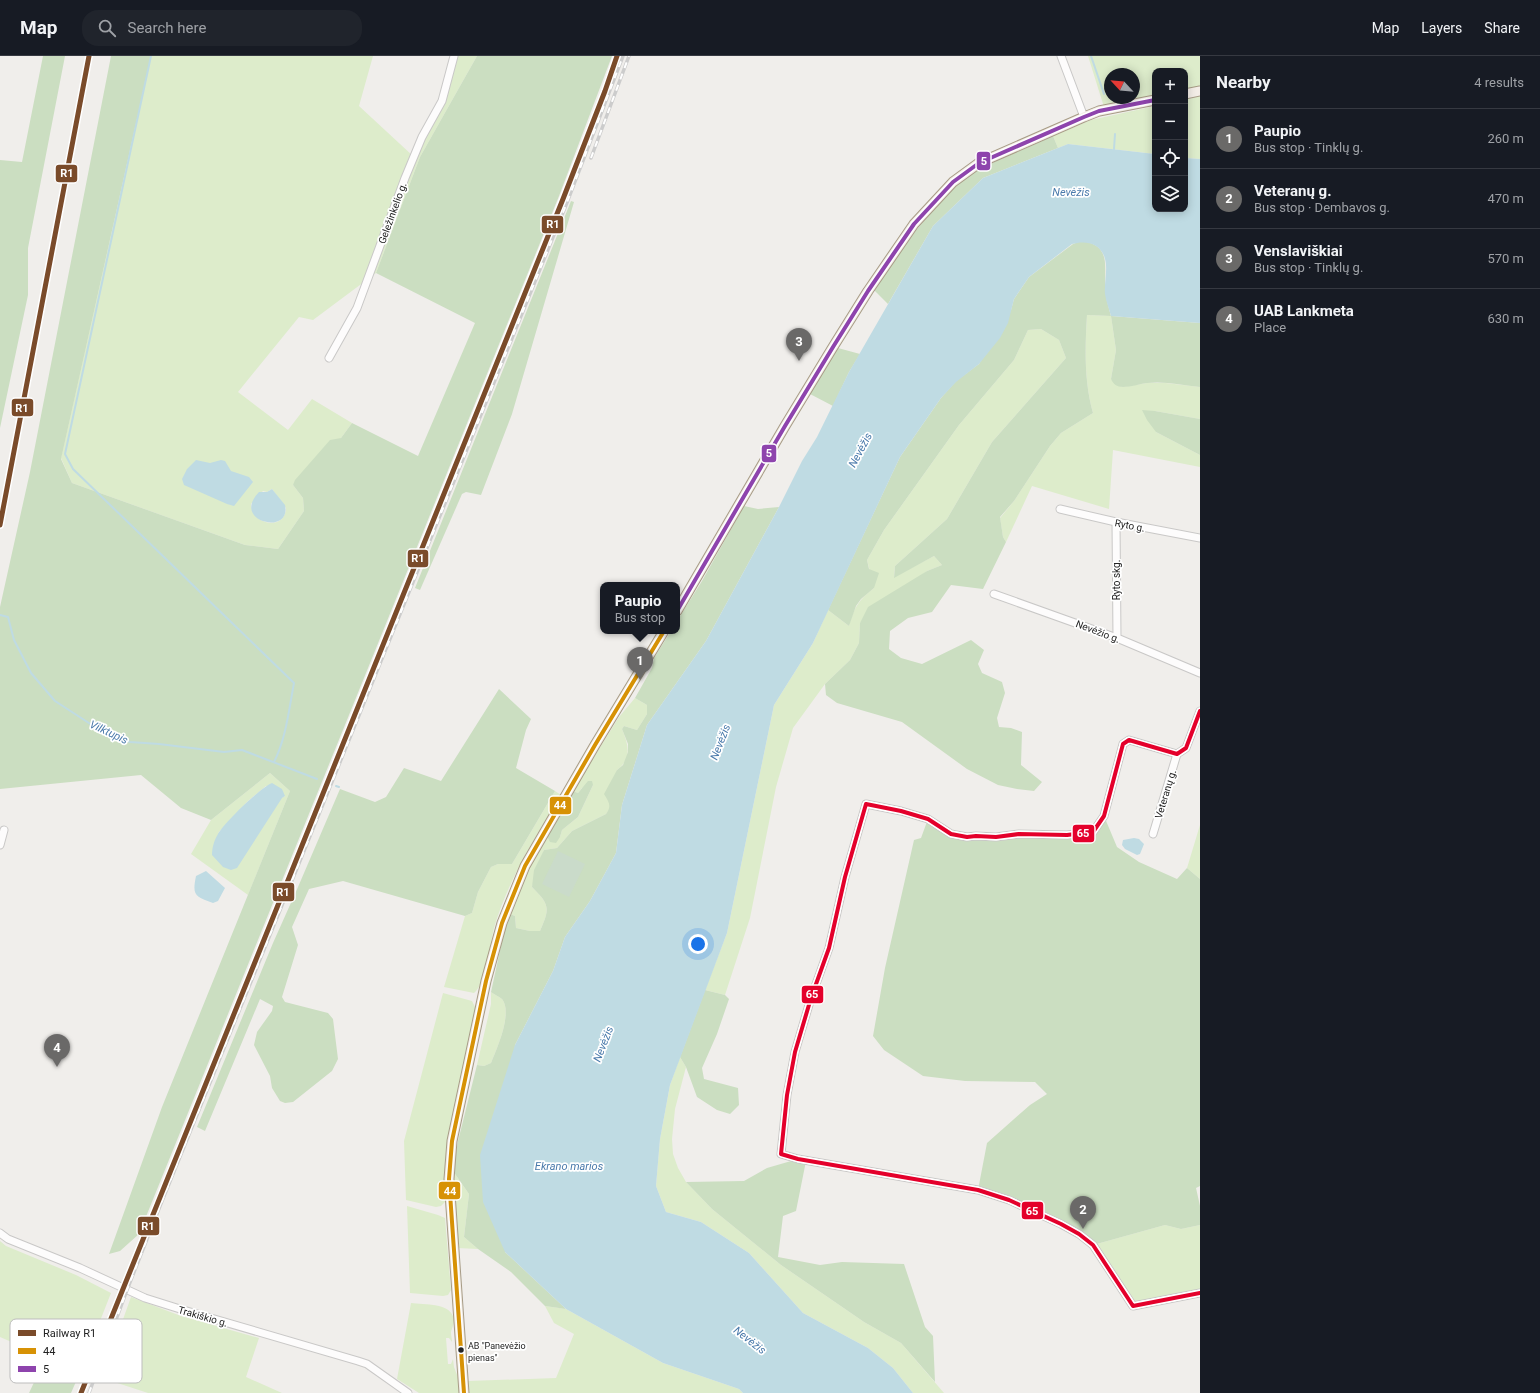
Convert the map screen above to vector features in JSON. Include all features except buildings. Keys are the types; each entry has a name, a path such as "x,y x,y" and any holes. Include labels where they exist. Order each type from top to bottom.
{"main road":[{"path":"1188,93 1200,91"},
{"path":"680,605 833,346 892,255 914,224 941,193 964,172 979,163 1084,116 1099,111 1152,101"},
{"path":"464,1393 449,1179 452,1141 486,982 502,923 525,866 591,751 662,634"}],"street":[{"name":"Geležinkelio g.","path":"329,358 357,308 405,178 422,137 442,102 454,56"},
{"path":"1061,56 1084,116"},
{"name":"Ryto g.","path":"1060,509 1116,522 1200,538"},
{"name":"Ryto skg.","path":"1116,522 1117,638"},
{"name":"Nevėžio g.","path":"994,594 1117,638 1200,673"},
{"name":"Veteranų g.","path":"1153,834 1176,754 1186,748 1200,711"},
{"path":"1176,754 1129,740 1124,744 1104,816 1093,832 1067,835 1019,834 967,837 951,834 928,820 901,811 866,804 845,877 829,948 811,998 796,1052 787,1095 781,1154 798,1159 978,1190 1009,1200 1079,1234 1093,1245 1133,1306 1200,1293"},
{"path":"0,845 4,830"},
{"name":"Trakiškio g.","path":"0,1233 8,1239 80,1268 145,1298 367,1364 408,1393"}],"green space":[{"path":"43,56 65,56 28,248 28,295 0,428 0,160 22,162"},
{"path":"111,56 151,56 61,459 72,483 245,545 278,549 304,511 303,498 293,485 295,480 330,440 341,438 352,423 418,456 475,323 376,273 420,157 477,56 612,56 559,196 139,1234 120,1251 109,1254 162,1107 290,791 270,773 211,820 181,808 141,775 0,789 0,607 30,472"},
{"path":"151,56 373,56 359,106 413,156 434,116 457,56 477,56 420,157 376,273 313,320 299,317 238,392 288,430 312,399 352,423 341,438 293,485 303,498 304,511 278,549 245,545 72,483 61,458","holes":["272,489 286,508 284,516 274,523 262,520 256,516 252,511 251,504 263,491 267,492"]},
{"path":"1088,56 1200,56 1200,91 1188,93 1188,68 1152,68 1152,99 1140,101 1140,68 1104,68 1104,104 1121,104 1104,107"},
{"path":"1200,96 1200,159 1188,158 1188,99"},
{"path":"1152,107 1152,154 1068,144 1058,148 1053,136 1091,120"},
{"path":"1053,136 1058,148 983,178 933,226 888,304 874,290 917,229 955,186 981,168"},
{"path":"571,201 574,202 512,414 481,495 466,492 462,494 420,590 415,588"},
{"path":"1081,241 1092,243 1099,248 1103,254 1105,260 1105,286 1107,303 1111,316 1087,315 1087,377 1093,413 1061,433 1050,446 1014,501 1000,517 1003,537 1006,542 983,589 951,585 932,612 908,618 890,631 889,649 901,658 922,664 971,640 984,650 978,664 982,673 1002,682 1005,693 997,718 999,727 1011,728 1022,732 1021,765 1042,782 1034,791 998,785 967,769 902,722 837,703 826,695 825,684 850,660 859,643 860,623 868,607 927,571 942,565 934,556 894,578 895,566 947,519 992,442 1066,358 1059,340 1041,329 1028,330 1014,360 959,425 884,530 867,560 869,569 879,573 874,588 861,599 856,606 849,626 828,610 900,457 941,398 956,381 979,364 1011,310 1014,299 1029,277 1073,244"},
{"path":"1087,315 1111,316 1116,350 1111,379 1122,387 1147,383 1166,383 1200,387 1200,419 1155,411 1156,432 1200,455 1200,467 1113,450 1109,509 1032,486 1006,542 1003,537 1000,518 1014,501 1050,446 1061,433 1093,413 1087,377"},
{"path":"1111,316 1200,323 1200,387 1160,382 1126,387 1116,385 1111,379 1116,350"},
{"path":"1041,329 1059,340 1066,358 992,442 947,519 895,566 894,577 934,556 942,565 927,571 860,623 859,643 850,660 825,684 793,728 776,787 750,918 725,995 705,990 727,933 774,705 813,643 828,610 849,626 858,604 864,596 874,588 867,560 884,530 959,425 1014,360 1028,330"},
{"path":"838,348 860,354 849,372 833,406 810,394"},
{"path":"1142,410 1200,419 1200,455 1156,432"},
{"path":"744,506 758,509 779,507 706,641 647,725 622,805 616,853 590,901 565,937 553,971 515,1045 505,1252 566,1309 545,1306 511,1272 478,1249 464,1237 469,1194 453,1171 458,1141 477,1065 484,1066 491,1063 503,1031 506,1013 505,1005 502,999 491,992 504,932 510,914 515,916 516,928 530,931 540,931 547,912 542,898 532,887 534,870 544,850 557,848 572,831 606,814 608,811 609,804 604,794 617,770 623,765 628,752 628,744 622,729 624,726 637,730 647,714 647,705 635,698 652,668 654,658 669,634 680,634 680,616 702,581"},
{"path":"499,689 531,719 526,730 516,768 555,791 512,864 498,864 491,867 478,892 472,913 465,916 343,881 309,889 292,927 298,945 282,997 285,1002 328,1013 333,1019 338,1059 332,1071 293,1102 285,1103 280,1101 272,1088 270,1076 254,1045 257,1032 272,1011 273,1006 260,999 205,1131 197,1127 273,943 340,789 375,802 386,797 404,768 441,781"},
{"path":"635,698 647,705 647,714 637,730 624,726 622,729 628,751 625,761 617,770 610,809 606,814 572,831 557,848 544,850 532,887 545,903 547,912 546,917 540,931 530,931 516,928 515,916 510,914 529,868 547,836 560,837 562,830 578,817 593,785 582,788 578,793 573,791 619,717"},
{"path":"270,773 290,791 248,895 191,854 211,820","holes":["266,786 285,796 218,833 248,801"]},
{"path":"588,781 592,781 593,785 578,817 562,830 556,843 550,842 547,836 573,791 578,793"},
{"path":"555,791 561,795 523,859 514,876 500,910 494,928 482,981 474,993 444,987 465,916 472,913 478,892 491,867 498,864 512,864"},
{"path":"1104,816 1117,847 1139,862 1177,879 1187,868 1200,879 1200,1186 1196,1188 1200,1206 1200,1225 1181,1229 1165,1225 1093,1245 1079,1234 978,1190 987,1143 1030,1105 1047,1094 1035,1082 965,1081 923,1076 884,1050 873,1036 885,968 914,840 921,838 928,819 951,834 1093,832"},
{"path":"1200,825 1200,879 1187,868"},
{"path":"558,851 585,864 569,897 542,884"},
{"path":"705,990 725,995 729,999 717,1034 702,1068 704,1079 738,1088 739,1105 730,1114 717,1110 697,1097 686,1067 680,1057"},
{"path":"491,992 502,999 505,1005 505,1021 500,1040 491,1063 484,1066 477,1065 491,1004"},
{"path":"443,993 472,1001 476,1009 447,1150 445,1202 441,1206 436,1207 406,1200 404,1141"},
{"path":"680,1057 686,1067 675,1109 672,1139 673,1154 678,1168 686,1182 712,1209 781,1265 864,1322 901,1343 944,1393 913,1393 893,1368 868,1348 803,1313 749,1253 701,1222 666,1212 656,1186 660,1139 670,1085"},
{"path":"798,1159 806,1161 796,1211 783,1216 778,1257 820,1265 842,1262 904,1264 925,1327 933,1336 935,1382 901,1343 864,1322 781,1265 712,1209 686,1182 744,1181 767,1168"},
{"path":"453,1171 469,1194 464,1237 478,1249 457,1248 452,1192"},
{"path":"407,1206 445,1218 451,1290 448,1295 443,1296 410,1293"},
{"path":"1165,1225 1181,1229 1200,1225 1200,1293 1133,1306 1093,1245"},
{"path":"0,1241 6,1246 76,1275 111,1293 101,1319 10,1319 10,1341 0,1337"},
{"path":"131,1297 181,1316 259,1338 246,1377 282,1393 148,1393 117,1383 142,1383 142,1319 123,1319"},
{"path":"411,1303 443,1307 452,1314 454,1320 451,1332 452,1342 449,1338 446,1338 448,1364 451,1364 453,1359 454,1367 459,1380 460,1393 419,1393 397,1379"},
{"path":"545,1306 566,1309 663,1363 739,1389 743,1393 469,1393 468,1381 556,1378 574,1334 554,1323"},
{"path":"34,1383 75,1383 71,1393 29,1393"}],"water":[{"name":"Ekrano marios","path":"1068,144 1152,154 1152,212 1188,212 1188,158 1200,159 1200,323 1111,316 1105,294 1105,259 1100,249 1092,244 1082,242 1072,244 1029,277 1014,299 1008,323 1000,338 979,364 956,382 941,398 900,457 813,643 774,705 727,933 670,1085 660,1139 656,1186 666,1212 701,1222 749,1253 803,1313 868,1348 893,1368 913,1393 743,1393 739,1389 663,1363 566,1309 505,1252 483,1202 480,1155 515,1045 553,971 565,937 590,901 616,853 622,805 647,725 706,641 779,507 802,461 817,437 849,372 933,226 983,178"},
{"path":"196,460 210,463 221,460 225,461 231,471 249,477 253,482 234,506 227,504 184,485 182,479 187,469"},
{"path":"272,489 285,505 285,515 280,520 272,522 264,521 256,517 252,511 252,502 259,492 267,492"},
{"path":"272,783 282,789 285,796 282,798 237,868 231,870 223,867 212,855 215,839 243,806 259,791"},
{"path":"1134,838 1139,839 1144,844 1140,854 1137,855 1125,849 1122,845 1123,840"},
{"path":"206,871 225,888 218,901 213,903 199,897 194,888 196,876"}],"waterway":[{"path":"151,56 65,454 73,469 294,683 284,734 274,762"},
{"path":"1091,56 1104,94"},
{"path":"1114,149 1115,134"},
{"name":"Vilktupis","path":"0,615 8,617 14,640 31,673 55,701 95,727 130,742 224,752 242,750 317,779"}],"railway":[{"path":"0,525 89,56"},
{"path":"116,1319 160,1206 566,205 623,56"},
{"path":"591,158 629,56"},
{"path":"89,1393 93,1383"}],"rail line":[{"name":"R1","path":"0,525 89,56"},
{"name":"R1","path":"111,1319 563,199 617,56"},
{"name":"R1","path":"81,1393 85,1383"}],"transit line":[{"name":"5","path":"680,606 785,426 868,291 914,224 953,182 979,163 1084,117 1099,111 1152,101"},
{"name":"44","path":"464,1393 449,1179 452,1141 486,981 502,923 525,866 595,745 662,634"},
{"name":"65","path":"1200,711 1186,748 1177,754 1129,740 1123,744 1104,816 1093,832 1067,835 1019,834 996,837 967,837 951,834 928,819 901,811 866,804 845,877 829,948 811,998 795,1052 787,1095 781,1154 798,1159 978,1190 1009,1200 1061,1224 1079,1234 1093,1245 1133,1306 1200,1293"}],"place":[{"name":"Venslaviškiai","path":"799,361"},
{"name":"Paupio","path":"640,680"},
{"name":"UAB Lankmeta","path":"57,1067"},
{"name":"Veteranų g.","path":"1083,1229"},
{"name":"AB \"Panevėžio pienas\"","path":"461,1350"}],"water label":[{"name":"Nevėžis","path":"1071,192"},
{"name":"Nevėžis","path":"860,450"},
{"name":"Nevėžis","path":"720,742"},
{"name":"Nevėžis","path":"603,1044"},
{"name":"Nevėžis","path":"750,1340"}]}
